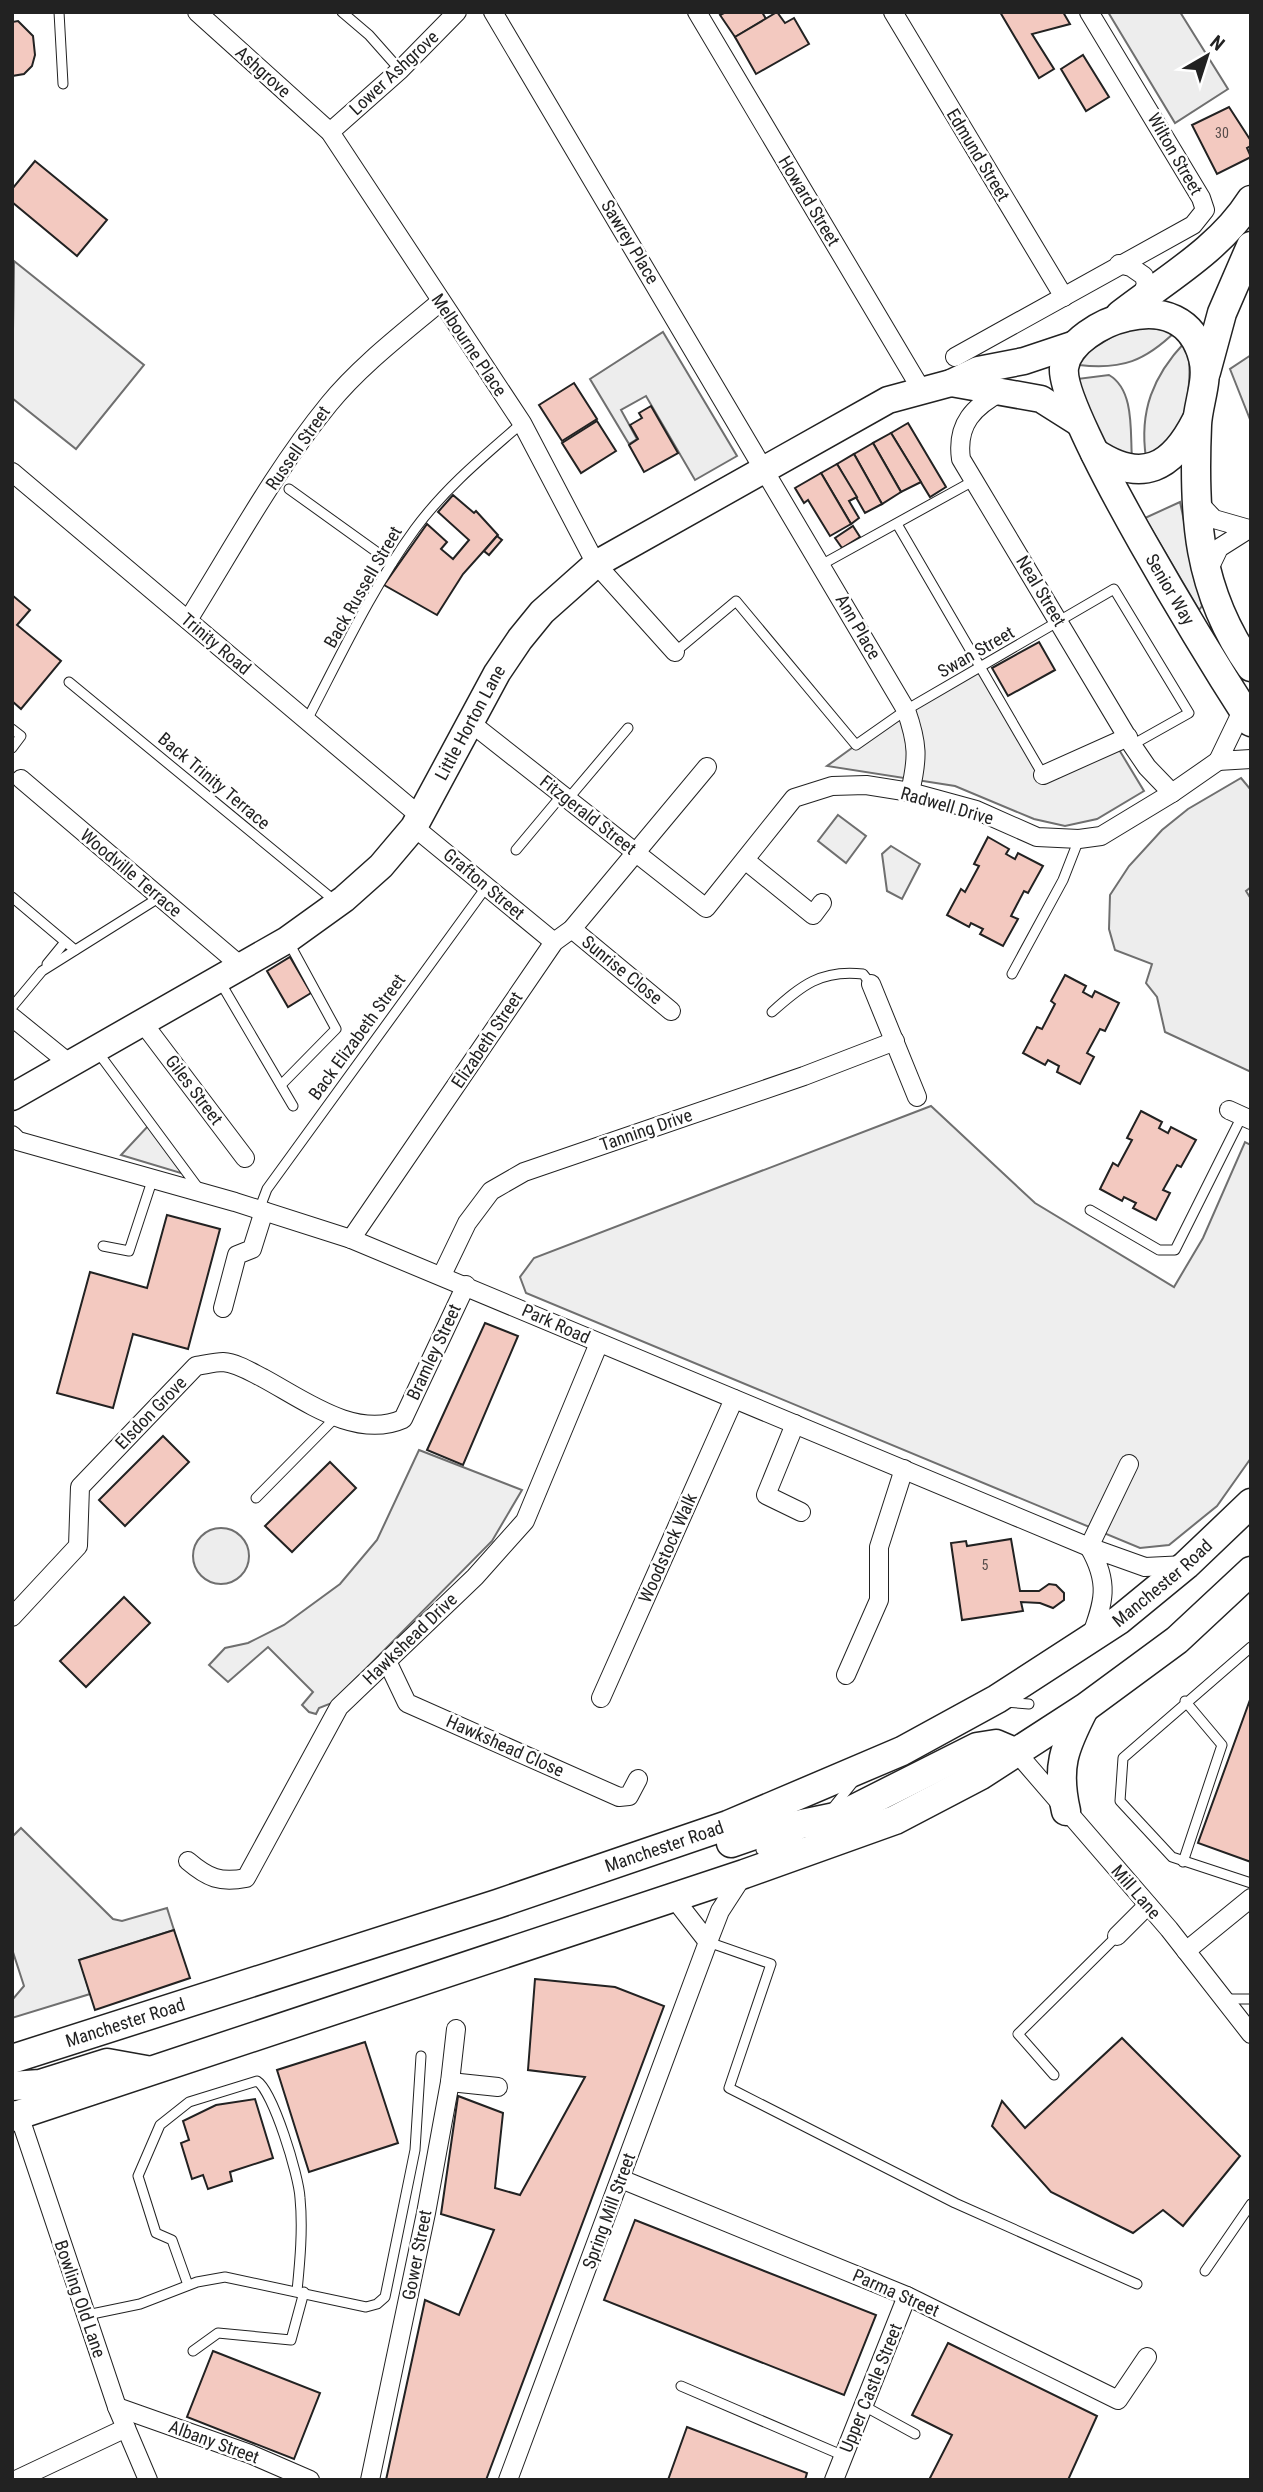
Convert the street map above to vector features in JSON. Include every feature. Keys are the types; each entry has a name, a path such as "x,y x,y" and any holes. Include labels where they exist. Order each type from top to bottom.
{"main road":[{"path":"1115,320 1222,236 1251,200"},
{"path":"1205,374 1222,313 1251,246"},
{"name":"Senior Way","path":"1247,716 1079,423 1064,372 1069,355 1078,343 1115,320 1149,312 1181,321 1200,348 1205,374 1198,418 1195,499 1206,577 1251,667"},
{"name":"Senior Way","path":"1095,453 1122,468 1139,470 1163,464 1186,441 1198,418"},
{"name":"Manchester Road","path":"18,2062 497,1904 761,1813 902,1751 997,1699 1119,1620 1186,1565 1251,1503"},
{"path":"14,2114 744,1874 895,1820 1017,1754 1086,1707 1177,1640 1251,1571"},
{"path":"997,1699 1002,1721 1017,1754"},
{"path":"1066,1811 1060,1764 1086,1707"},
{"path":"624,1859 671,1861 763,1832 820,1822 859,1808 977,1747 996,1744 1017,1754"},
{"path":"12,2086 40,2084 107,2063 148,2070"}],"street":[{"name":"Ashgrove","path":"197,12 330,132"},
{"name":"Lower Ashgrove","path":"330,132 400,70 457,12"},
{"name":"Sawrey Place","path":"493,12 766,471"},
{"name":"Howard Street","path":"697,12 921,389"},
{"name":"Edmund Street","path":"893,12 1064,297"},
{"name":"Wilton Street","path":"1089,12 1202,198 1205,210 1193,225 1119,264"},
{"name":"Melbourne Place","path":"330,132 440,303 522,423 596,564 675,652"},
{"path":"955,357 1119,264 1131,267 1144,276 1146,284 1141,298"},
{"name":"Russell Street","path":"188,620 269,489 330,403 382,352 440,303"},
{"name":"Little Horton Lane","path":"12,1097 287,940 338,904 381,866 417,821 497,673 520,639 542,612 596,564 680,515 766,471 888,400 951,383 978,370 1024,361 1078,343"},
{"name":"Little Horton Lane","path":"951,383 1041,399 1079,423"},
{"name":"Neal Street","path":"1003,391 977,408 966,419 960,433 961,459 1130,741 1147,767 1172,793"},
{"name":"Ann Place","path":"766,471 906,710 917,741 917,763 910,792"},
{"name":"Trinity Road","path":"12,472 307,720 417,821"},
{"path":"1195,499 1214,519 1250,529"},
{"path":"1206,577 1219,548 1250,529"},
{"name":"Radwell Drive","path":"706,908 794,798 832,786 866,785 910,792 976,810 1037,837 1079,839 1101,836 1172,793 1218,761 1247,716"},
{"name":"Fitzgerald Street","path":"471,723 706,908"},
{"path":"1043,775 1130,741"},
{"name":"Radwell Drive","path":"1218,761 1251,758"},
{"name":"Elizabeth Street","path":"351,1239 554,942 572,929 707,767"},
{"name":"Woodville Terrace","path":"21,779 160,897 229,973"},
{"name":"Grafton Street","path":"417,821 487,886 554,942"},
{"path":"745,860 813,915 822,903"},
{"name":"Sunrise Close","path":"572,929 671,1011"},
{"path":"870,984 917,1097"},
{"path":"12,1017 70,1064"},
{"name":"Giles Street","path":"143,1023 245,1158"},
{"name":"Tanning Drive","path":"442,1275 467,1223 491,1191 524,1172 804,1076 895,1041"},
{"name":"Park Road","path":"12,1135 18,1141 153,1178 351,1239 1089,1547 1145,1567 1186,1565"},
{"path":"223,1308 237,1255 252,1249 261,1210"},
{"name":"Bramley Street","path":"403,1419 466,1285"},
{"name":"Hawkshead Drive","path":"188,1861 209,1878 253,1881 339,1707 475,1577 525,1521 599,1343"},
{"name":"Elsdon Grove","path":"12,1617 78,1546 80,1487 196,1366 223,1362 243,1368 336,1417 375,1428 403,1419"},
{"name":"Woodstock Walk","path":"601,1698 734,1399"},
{"path":"795,1424 766,1495 800,1512"},
{"path":"1090,1639 1104,1594 1102,1574 1089,1547 1129,1464"},
{"path":"846,1675 878,1600 879,1547 904,1469"},
{"name":"Hawkshead Close","path":"387,1661 407,1703 619,1797 629,1796 638,1779"},
{"name":"Mill Lane","path":"1017,1754 1148,1905 1251,2034"},
{"name":"Spring Mill Street","path":"508,2480 720,1911 744,1874"},
{"path":"673,1897 708,1942"},
{"path":"1186,1951 1251,1898"},
{"path":"1117,1936 1148,1905"},
{"name":"Gower Street","path":"370,2480 450,2082 456,2029"},
{"path":"450,2082 498,2087"},
{"name":"Bowling Old Lane","path":"14,2114 87,2315 117,2407 148,2480"},
{"name":"Parma Street","path":"621,2179 907,2296 1118,2400 1147,2357"},
{"name":"Upper Castle Street","path":"834,2480 907,2296"},
{"name":"Albany Street","path":"117,2407 250,2454 310,2480"},
{"path":"16,2480 40,2475 126,2428"}],"lane":[{"path":"59,12 63,84"},
{"path":"342,12 369,35 400,70"},
{"name":"Back Russell Street","path":"307,720 392,563 416,527 466,471 522,423"},
{"path":"821,565 975,480"},
{"path":"289,489 392,563"},
{"path":"897,524 1043,775"},
{"name":"Swan Street","path":"675,652 736,601 856,745 906,710 1114,589 1189,713 1130,741"},
{"name":"Back Trinity Terrace","path":"69,682 338,904"},
{"path":"516,850 628,728"},
{"path":"12,729 21,736 12,748"},
{"path":"1012,974 1063,880 1079,839"},
{"name":"Back Elizabeth Street","path":"261,1210 267,1189 487,886"},
{"path":"12,897 75,950"},
{"path":"42,971 160,897"},
{"path":"281,1085 336,1029 287,940"},
{"path":"12,1007 65,942"},
{"path":"772,1012 813,979 849,972 863,974 870,984"},
{"path":"229,973 293,1106"},
{"path":"96,1049 202,1193"},
{"path":"1090,1210 1159,1250 1175,1250 1241,1115"},
{"path":"103,1246 126,1252 131,1248 153,1178"},
{"path":"256,1498 336,1417"},
{"path":"1251,1647 1124,1758 1120,1801 1172,1857 1251,1883"},
{"path":"997,1699 1029,1704"},
{"path":"1183,1862 1222,1745 1185,1702"},
{"path":"761,1850 803,1834 820,1822 864,1768"},
{"path":"1054,2075 1018,2034 1117,1936"},
{"path":"708,1942 771,1964 729,2088 955,2203 1137,2284"},
{"path":"1224,1999 1251,1999"},
{"path":"87,2315 140,2304 188,2285 225,2277 366,2307 377,2304 385,2297 415,2150 421,2056"},
{"path":"188,2285 172,2240 156,2232 138,2176 160,2125 189,2102 257,2081 265,2086 300,2196 300,2292 291,2340 218,2333 194,2351"},
{"path":"1205,2271 1251,2204"},
{"path":"681,2386 844,2456"},
{"path":"864,2406 915,2434"}],"shaded area":[{"path":"1108,12 1180,12 1228,89 1175,123"},
{"path":"14,261 144,365 76,449 12,398"},
{"path":"1131,325 1176,331 1154,350 1132,361 1108,366 1079,365 1089,351"},
{"path":"663,332 737,456 695,480 646,396 621,410 637,439 629,444 590,379"},
{"path":"1185,342 1189,379 1181,422 1167,445 1146,458 1145,425 1151,395 1164,368"},
{"path":"1251,355 1251,422 1230,369"},
{"path":"1109,375 1117,382 1127,401 1132,459 1104,444 1077,379"},
{"path":"1180,502 1202,606 1199,610 1145,518"},
{"path":"981,668 1043,774 1115,743 1144,791 1097,819 1065,826 1034,819 955,786 827,766 856,745"},
{"path":"1241,778 1251,790 1251,887 1246,891 1251,899 1251,1072 1165,1032 1157,997 1146,983 1152,964 1115,950 1109,929 1110,895 1129,866 1162,830 1188,809"},
{"path":"838,815 866,836 846,863 818,841"},
{"path":"891,846 920,864 902,899 887,891 882,854"},
{"path":"931,1106 1035,1203 1174,1287 1203,1238 1245,1142 1251,1145 1251,1458 1217,1506 1169,1545 1140,1548 526,1293 520,1277 534,1258"},
{"path":"148,1126 184,1174 121,1155"},
{"path":"419,1450 522,1490 492,1541 332,1703 319,1708 316,1714 309,1712 302,1705 313,1692 268,1647 228,1682 209,1665 225,1648 248,1643 284,1625 340,1584 377,1540"},
{"path":"221,1528 232,1530 241,1536 247,1545 247,1567 241,1576 232,1582 221,1584 210,1582 201,1576 195,1567 193,1556 195,1545 201,1536 210,1530"},
{"path":"21,1828 113,1919 122,1921 167,1908 174,1930 80,1960 90,1994 12,2018 12,2000 24,1986 12,1949 12,1837"}],"building":[{"path":"726,12 762,12 766,19 735,37 720,15"},
{"path":"777,12 785,23 794,18 809,44 756,74 735,37"},
{"path":"1000,12 1063,12 1070,24 1032,34 1054,69 1039,78"},
{"path":"18,21 33,36 35,55 32,66 24,74 12,76 12,22"},
{"path":"1083,55 1109,97 1086,111 1061,69"},
{"path":"1229,107 1251,141 1251,146 1247,148 1251,157 1217,174 1192,125"},
{"path":"35,161 107,220 77,256 12,202 12,189"},
{"path":"574,383 597,419 562,441 539,405"},
{"path":"651,406 678,453 644,472 629,445 638,439 630,425 642,418 639,413"},
{"path":"597,421 616,451 581,473 562,443"},
{"path":"908,423 946,487 930,497 891,433"},
{"path":"891,433 921,482 901,492 873,443"},
{"path":"873,443 901,492 882,504 854,454"},
{"path":"854,454 882,504 865,513 837,464"},
{"path":"837,464 857,497 849,501 859,518 851,524 821,473"},
{"path":"821,473 851,524 830,536 808,500 804,503 795,488"},
{"path":"453,495 474,513 476,511 498,535 463,574 437,615 384,585 427,524 447,542 441,549 453,559 469,540 438,512"},
{"path":"853,526 860,537 842,548 835,538"},
{"path":"497,536 502,540 489,555 484,551"},
{"path":"12,595 30,610 17,625 61,661 21,709 12,701"},
{"path":"1039,642 1055,670 1008,696 992,668"},
{"path":"988,837 1009,849 1006,854 1015,859 1018,853 1043,866 1028,893 1024,891 1011,916 1018,919 1003,946 980,934 983,929 971,923 969,927 947,915 961,889 965,892 979,866 974,864"},
{"path":"290,957 311,993 288,1007 267,971"},
{"path":"1065,975 1086,986 1083,992 1092,997 1095,991 1119,1003 1105,1031 1100,1029 1087,1053 1094,1057 1080,1084 1057,1072 1059,1066 1048,1060 1045,1065 1023,1053 1037,1027 1042,1029 1055,1004 1051,1001"},
{"path":"1141,1111 1162,1122 1159,1128 1168,1133 1171,1127 1196,1140 1181,1167 1177,1165 1163,1190 1170,1193 1156,1220 1133,1208 1136,1203 1124,1197 1122,1201 1100,1189 1113,1163 1118,1166 1132,1140 1127,1138"},
{"path":"167,1215 220,1229 188,1349 133,1334 113,1408 57,1393 90,1272 147,1288"},
{"path":"485,1323 518,1336 463,1465 427,1450"},
{"path":"163,1436 189,1462 125,1526 99,1500"},
{"path":"330,1462 356,1488 292,1552 265,1526"},
{"path":"1011,1539 1020,1591 1039,1591 1049,1584 1056,1585 1064,1593 1064,1600 1053,1608 1040,1603 1021,1602 1023,1611 962,1620 951,1543 966,1541 967,1546"},
{"path":"124,1597 150,1623 86,1687 60,1661"},
{"path":"1251,1697 1251,1862 1198,1843"},
{"path":"174,1930 190,1978 95,2010 79,1960"},
{"path":"535,1979 615,1987 664,2006 486,2480 386,2480 425,2300 459,2315 494,2230 441,2214 458,2096 503,2113 495,2188 520,2195 585,2077 528,2070"},
{"path":"1122,2038 1240,2156 1183,2226 1163,2210 1133,2233 1051,2192 992,2126 1002,2101 1025,2128"},
{"path":"365,2042 398,2143 309,2172 277,2070"},
{"path":"255,2099 273,2158 230,2172 232,2181 208,2189 203,2175 192,2179 181,2143 189,2140 183,2121 216,2105"},
{"path":"635,2220 876,2315 844,2395 604,2300"},
{"path":"948,2343 1097,2416 1068,2480 929,2480 952,2435 912,2415"},
{"path":"213,2351 320,2393 294,2459 187,2417"},
{"path":"687,2427 807,2473 805,2480 668,2480"}]}
